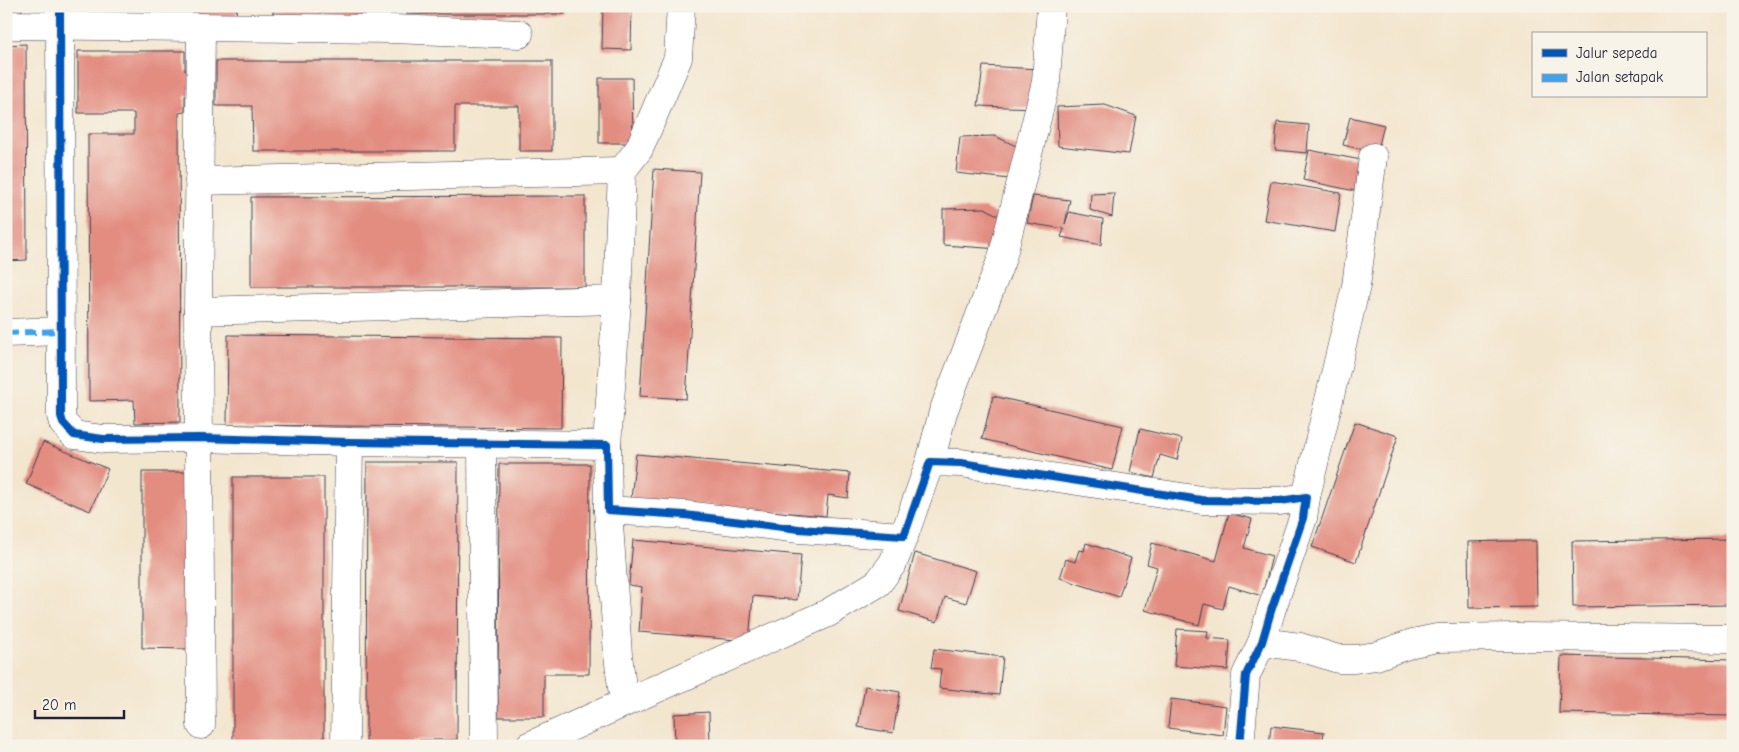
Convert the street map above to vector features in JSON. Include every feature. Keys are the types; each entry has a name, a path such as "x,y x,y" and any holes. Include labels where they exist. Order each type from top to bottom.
{"street":[{"path":"624,702 618,655 608,510 607,445 617,300 622,172 639,149 678,58 681,6"},
{"path":"529,746 624,702 828,613 878,583 893,563 930,462 944,412 1002,258 1046,82 1051,6"},
{"path":"6,25 60,16 202,28 248,17 393,18 519,34"},
{"path":"60,16 61,416 63,423 74,435 103,439 200,438 607,445"},
{"path":"201,725 198,312 202,28"},
{"path":"1240,746 1246,675 1262,642 1303,518 1306,497 1356,286 1373,157"},
{"path":"199,181 622,172"},
{"path":"198,312 617,300"},
{"path":"6,333 61,331"},
{"path":"345,746 349,442"},
{"path":"482,443 484,746"},
{"path":"930,462 962,463 1200,500 1280,501 1306,497"},
{"path":"608,510 685,515 799,529 904,536"},
{"path":"1262,642 1300,647 1338,659 1346,659 1376,656 1413,643 1437,638 1733,639"}],"building":[{"path":"6,6 22,6 21,17 6,17"},
{"path":"72,6 114,6 114,19 73,20"},
{"path":"162,6 236,6 237,19 162,20"},
{"path":"273,6 364,6 364,24 273,24"},
{"path":"407,6 564,6 564,14 407,14"},
{"path":"603,6 632,6 631,50 602,49"},
{"path":"26,44 27,260 6,261 6,45"},
{"path":"78,51 185,51 185,71 194,71 194,96 185,96 185,112 179,113 180,422 135,423 134,400 89,401 88,134 134,134 134,113 78,113"},
{"path":"216,61 552,61 552,151 519,151 519,106 455,106 455,151 253,151 252,106 216,106"},
{"path":"983,66 1039,69 1036,108 978,106"},
{"path":"599,78 632,78 633,143 599,143"},
{"path":"1105,105 1136,116 1129,154 1058,146 1057,107"},
{"path":"1350,117 1384,125 1377,153 1343,145"},
{"path":"1277,122 1309,125 1307,153 1275,150"},
{"path":"995,136 1022,149 1019,180 956,173 960,137"},
{"path":"1309,150 1361,160 1355,191 1303,180"},
{"path":"654,169 700,172 686,399 640,396"},
{"path":"1271,181 1341,193 1335,232 1264,220"},
{"path":"1114,193 1112,217 1090,210 1091,194"},
{"path":"585,196 585,287 251,287 251,197"},
{"path":"1033,196 1070,200 1065,224 1069,212 1103,219 1101,245 1061,237 1064,229 1027,223"},
{"path":"985,208 1002,218 1000,249 943,245 943,209"},
{"path":"228,335 562,338 561,428 227,425"},
{"path":"993,396 1123,426 1112,470 982,439"},
{"path":"1355,422 1398,436 1356,562 1312,547"},
{"path":"1140,429 1182,439 1177,460 1160,455 1154,478 1130,472"},
{"path":"43,442 108,469 90,511 26,484"},
{"path":"636,454 850,473 848,498 828,495 826,516 631,499"},
{"path":"367,462 458,462 457,740 412,740 412,746 366,746"},
{"path":"499,464 590,464 589,674 544,674 544,717 498,717"},
{"path":"142,472 188,472 187,649 142,648"},
{"path":"233,477 324,477 324,746 233,746"},
{"path":"1229,513 1252,519 1244,548 1272,556 1262,596 1229,586 1223,609 1204,604 1199,625 1145,610 1157,567 1147,564 1152,543 1216,561"},
{"path":"1733,539 1733,605 1573,607 1572,541"},
{"path":"633,540 801,555 797,600 753,596 749,641 639,632 642,587 629,585"},
{"path":"1536,541 1537,607 1469,608 1468,542"},
{"path":"1086,543 1131,558 1119,597 1060,578 1066,559 1075,562 1079,550 1084,551"},
{"path":"915,553 976,571 966,603 945,597 937,622 899,611"},
{"path":"1177,629 1208,631 1207,638 1230,640 1228,670 1174,666"},
{"path":"934,649 1003,657 999,695 939,688 941,669 931,668"},
{"path":"1561,656 1733,660 1733,716 1559,713"},
{"path":"865,686 900,692 893,733 858,727"},
{"path":"1171,699 1226,706 1223,735 1168,728"},
{"path":"709,712 710,746 675,746 674,714"},
{"path":"1271,726 1324,732 1322,746 1269,746"}],"marked path":[{"path":"6,333 61,331"}],"cycle path":[{"path":"60,6 61,416 63,423 74,435 103,439 200,438 607,445 608,510 685,515 799,529 904,536 930,462 961,463 1201,500 1280,501 1306,497 1303,518 1262,642 1246,675 1240,746"}]}
